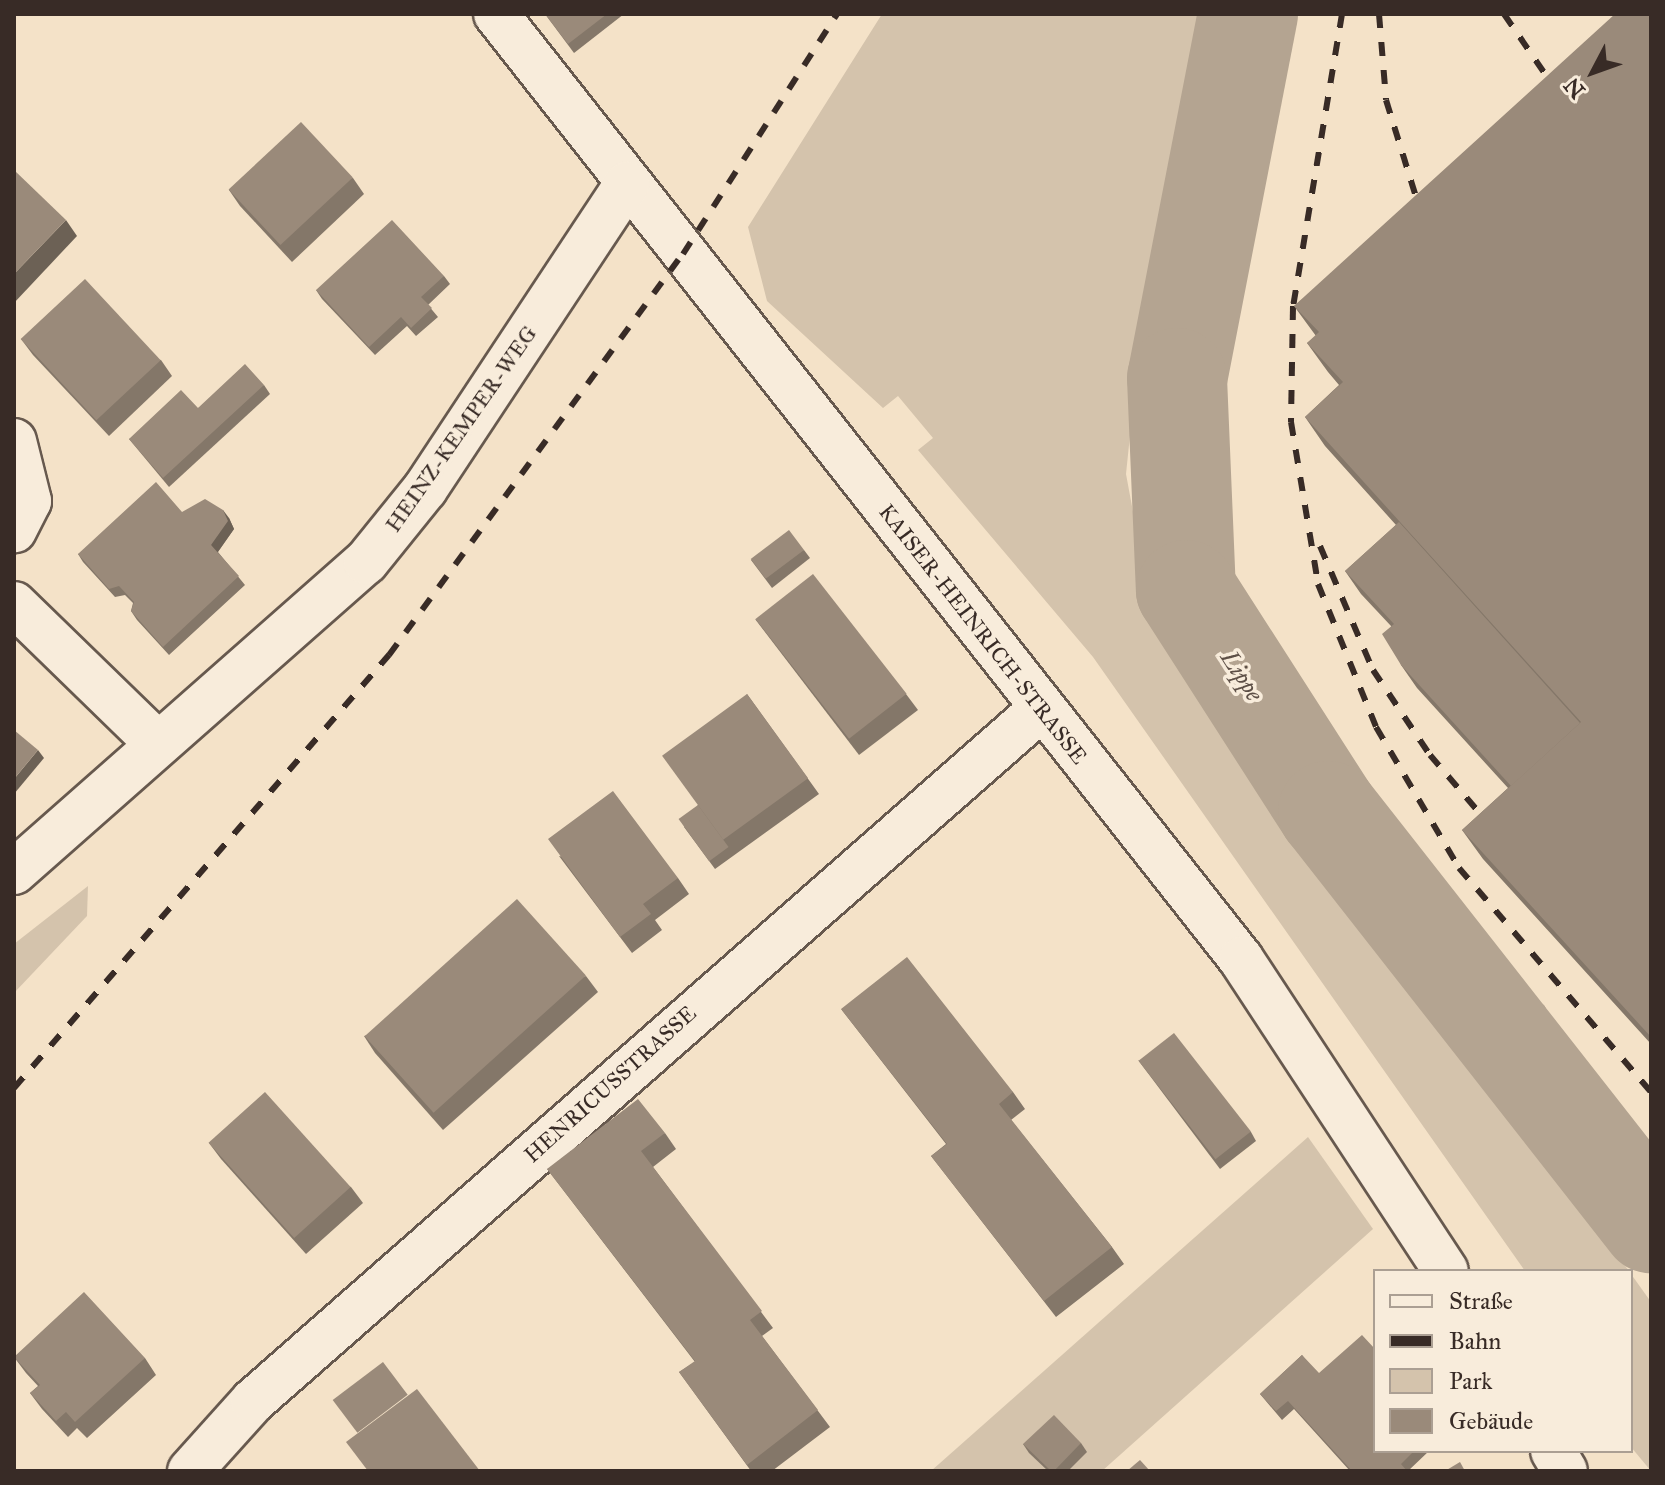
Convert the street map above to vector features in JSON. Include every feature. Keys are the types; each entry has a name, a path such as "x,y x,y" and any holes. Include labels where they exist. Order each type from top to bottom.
{"street":[{"name":"KAISER-HEINRICH-STRASSE","path":"496,14 1241,959 1445,1269"},
{"name":"HEINZ-KEMPER-WEG","path":"14,872 366,562 425,489 627,184"},
{"path":"14,441 29,501 14,530"},
{"path":"14,604 158,744"},
{"name":"HENRICUSSTRASSE","path":"190,1471 253,1401 1041,709"},
{"path":"1554,1453 1565,1471"}],"green space":[{"path":"882,14 1213,14 1202,100 1141,329 1126,474 1144,571 1201,701 1627,1269 1524,1269 1093,657 918,450 933,438 898,396 883,408 767,301 748,227"},
{"path":"88,886 87,916 14,993 14,944"},
{"path":"1308,1137 1373,1229 1102,1471 931,1471"},
{"path":"1633,1277 1651,1302 1651,1471 1633,1449"}],"building":[{"path":"545,14 607,14 568,44"},
{"path":"1615,14 1651,14 1651,1037 1462,830 1581,722 1305,417 1343,382 1307,343 1319,332 1294,306"},
{"path":"301,122 353,178 280,245 229,190"},
{"path":"14,170 66,220 14,274"},
{"path":"392,220 444,276 421,297 432,308 411,328 401,317 369,347 316,290"},
{"path":"85,279 161,360 96,420 21,339"},
{"path":"245,364 264,385 163,478 129,439 181,390 198,408"},
{"path":"156,482 182,512 205,499 223,510 228,521 211,545 239,576 163,647 131,611 134,602 119,586 109,589 78,554"},
{"path":"1399,522 1580,723 1511,786 1401,665 1382,634 1394,624 1345,571"},
{"path":"789,530 804,550 766,579 751,559"},
{"path":"813,574 907,694 849,739 755,619"},
{"path":"747,694 808,778 723,840 662,756"},
{"path":"14,730 38,750 14,779"},
{"path":"613,791 678,878 643,904 651,914 620,937 548,839"},
{"path":"698,805 729,847 709,861 679,819"},
{"path":"517,899 586,976 434,1113 365,1036"},
{"path":"907,957 1013,1092 999,1104 1112,1247 1044,1301 931,1156 947,1144 841,1009"},
{"path":"1174,1033 1251,1132 1215,1159 1139,1061"},
{"path":"265,1092 351,1187 294,1238 209,1143"},
{"path":"638,1099 665,1133 641,1151 762,1311 750,1320 818,1410 747,1465 679,1372 695,1361 547,1169"},
{"path":"84,1292 145,1358 75,1422 66,1412 56,1421 30,1393 40,1385 14,1357"},
{"path":"1362,1335 1373,1347 1373,1453 1412,1453 1401,1464 1407,1471 1352,1471 1288,1401 1276,1411 1260,1394 1302,1355 1319,1373"},
{"path":"383,1362 408,1395 357,1433 333,1400"},
{"path":"417,1389 480,1471 368,1471 346,1442"},
{"path":"1054,1415 1081,1443 1051,1471 1023,1444"},
{"path":"1140,1460 1150,1471 1127,1471"},
{"path":"1460,1462 1465,1471 1445,1471"}],"waterway":[{"name":"Lippe","path":"1248,14 1177,378 1186,590 1328,811 1651,1223"},
{"path":"1518,1052 1538,1011"}],"railway":[{"path":"14,1088 389,655 683,254 837,14"},
{"path":"1342,14 1293,306 1291,422 1318,584 1376,727 1459,868 1651,1092"},
{"path":"1379,14 1386,100 1422,216"},
{"path":"1504,14 1558,93"},
{"path":"1320,546 1373,670 1430,755 1494,830"}]}
